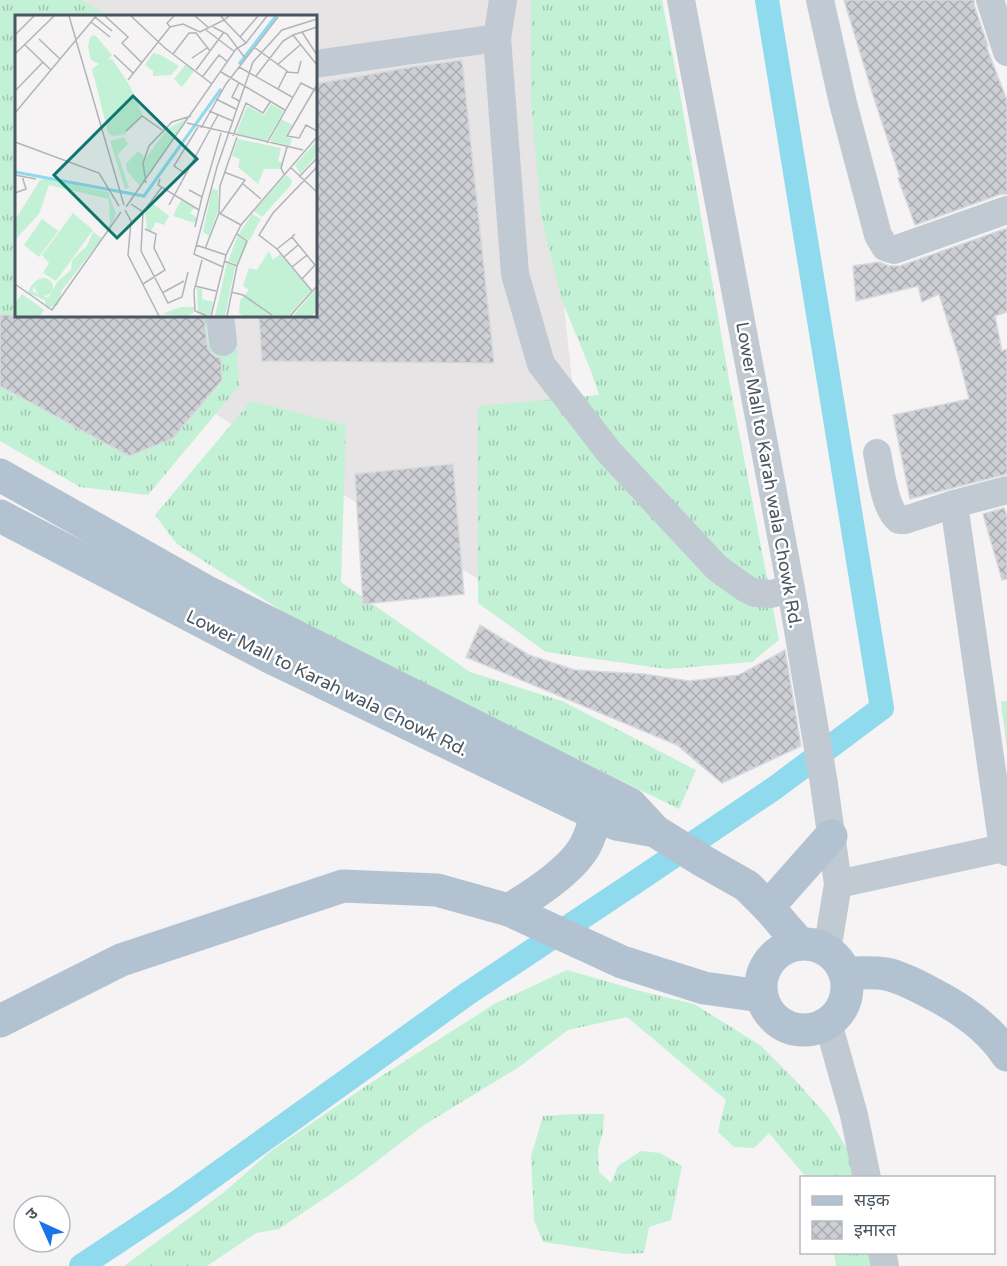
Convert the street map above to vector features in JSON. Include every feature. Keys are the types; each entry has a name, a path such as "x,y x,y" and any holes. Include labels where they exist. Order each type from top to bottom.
{"main road":[{"path":"0,475 209,593 630,804 659,833"},
{"name":"Lower Mall to Karah wala Chowk Rd.","path":"0,516 276,660 597,815 616,824 659,833 747,886 768,908 824,956"},
{"path":"518,914 532,896 566,869 585,846 597,815"},
{"path":"768,908 831,836"},
{"path":"0,1021 121,960 343,886 437,890 518,914 622,962 704,988 761,996"},
{"path":"824,956 847,987 845,1001 838,1014 828,1023 815,1029 801,1031 787,1028 775,1020 766,1009 761,996 761,981 765,968 774,956 786,948 824,956 912,983 953,1005 978,1023 1007,1054"}],"street":[{"path":"504,0 498,38 515,274 541,364 609,452 717,568 755,593 771,594 791,589"},
{"name":"Lower Mall to Karah wala Chowk Rd.","path":"681,0 791,589 824,784 838,884 824,956"},
{"path":"820,0 843,103 878,235 885,247 894,250 1007,210"},
{"path":"990,0 1007,52"},
{"path":"316,64 498,38"},
{"path":"877,453 888,502 895,517 900,520 1007,490"},
{"path":"838,884 1005,850 954,504"},
{"path":"828,1023 854,1114 867,1176"}],"shaded area":[{"path":"73,0 532,0 536,55 573,388 529,611 107,346 101,316 316,316 316,15 74,15"}],"green space":[{"path":"0,0 81,0 109,15 15,15 15,316 235,316 239,386 148,495 80,487 0,441"},
{"path":"531,0 662,0 729,380 779,640 752,662 667,669 546,652 478,603 478,406 599,395 561,298 541,216 531,100"},
{"path":"251,401 346,425 341,582 470,672 562,701 696,770 679,809 307,627 177,544 155,515"},
{"path":"1007,701 1007,750 1001,702"},
{"path":"567,970 694,1004 760,1045 796,1081 828,1117 863,1176 805,1176 769,1133 754,1148 734,1147 718,1132 726,1100 627,1017 568,1030 519,1067 424,1125 356,1177 279,1229 256,1233 207,1266 124,1266 223,1193 271,1151 366,1086 496,1003"},
{"path":"604,1114 603,1132 598,1149 599,1172 611,1183 618,1166 641,1151 660,1153 682,1166 671,1220 649,1227 644,1253 626,1254 543,1242 534,1220 531,1156 543,1116"},
{"path":"834,1254 887,1254 890,1266 836,1266"}],"building":[{"path":"844,0 974,0 988,46 986,46 1007,100 1007,194 1001,194 915,225 898,178 900,177"},
{"path":"462,60 494,363 262,361 259,316 316,316 316,84"},
{"path":"1007,228 1007,312 995,316 1002,351 1007,349 1007,474 910,499 893,415 969,399 959,358 939,294 922,302 918,286 856,301 853,266 879,262 889,266 900,266"},
{"path":"0,315 204,316 210,352 221,358 222,380 172,439 129,456 0,386"},
{"path":"453,464 464,594 363,604 355,474"},
{"path":"1004,508 1007,516 1007,579 1002,580 983,514"},
{"path":"480,625 529,655 575,670 644,674 689,681 739,675 785,650 801,746 722,783 677,745 466,657"}],"waterway":[{"path":"81,1266 179,1201 467,994 776,787 882,708 767,0"}]}
